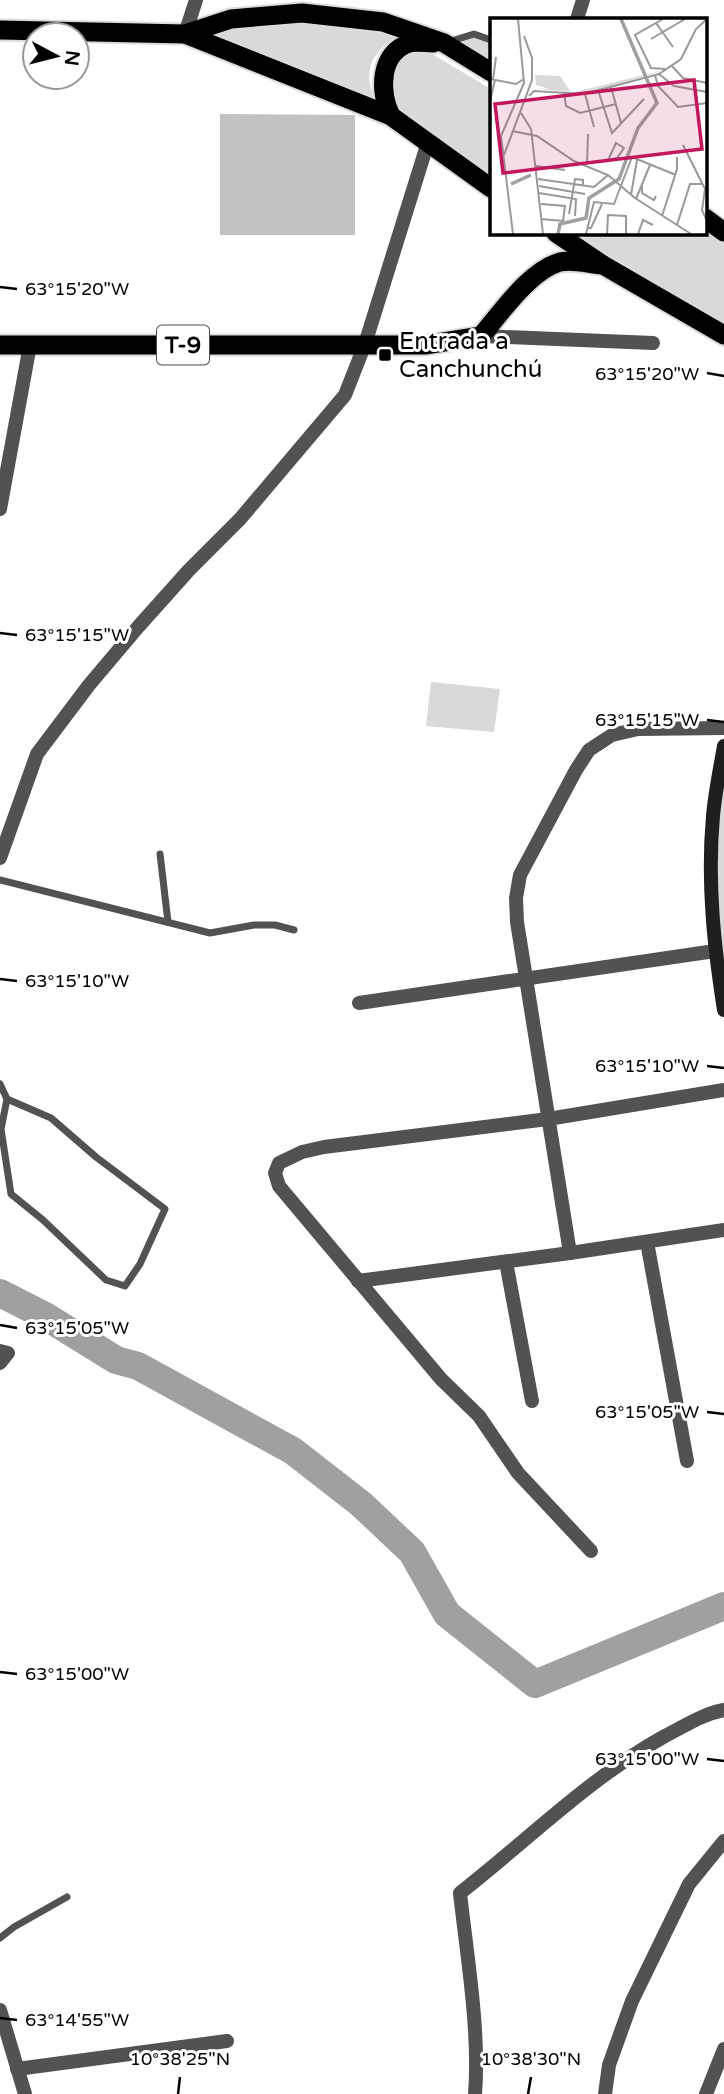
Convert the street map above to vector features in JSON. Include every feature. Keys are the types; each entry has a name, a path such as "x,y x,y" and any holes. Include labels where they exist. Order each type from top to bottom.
{"highway":[{"path":"0,30 185,34 231,19 302,13 383,22 444,43 490,71"},
{"path":"185,34 391,116 490,187"},
{"path":"391,116 383,94 383,73 395,52 410,43 444,43"},
{"path":"706,219 724,233"},
{"path":"557,234 603,265 724,335"},
{"path":"481,336 538,274 561,262 603,265"},
{"name":"T-9","path":"0,345 425,345 481,336"}],"main road":[{"path":"724,746 713,814 710,878 715,951 724,1010"}],"street":[{"path":"185,34 196,0"},
{"path":"577,18 583,0"},
{"path":"0,858 37,754 89,685 138,627 240,519 345,395 365,344 428,142"},
{"path":"481,336 653,343"},
{"path":"0,509 30,345"},
{"path":"570,1253 517,922 516,898 520,875 589,750 612,735 638,729 724,728"},
{"path":"359,1003 715,951"},
{"path":"591,1551 518,1473 479,1416 441,1379 278,1186 275,1173 279,1163 302,1152 324,1147 548,1119 724,1090"},
{"path":"358,1281 724,1230"},
{"path":"647,1242 687,1461"},
{"path":"506,1262 532,1401"},
{"path":"0,1351 8,1353 0,1363"},
{"path":"475,2094 477,2075 470,1975 460,1893 576,1796 632,1755 707,1713 724,1710"},
{"path":"605,2094 609,2065 632,2001 689,1884 724,1840"},
{"path":"0,2010 25,2094"},
{"path":"18,2069 227,2041"},
{"path":"706,2094 724,2049"}],"lane":[{"path":"444,43 474,34 490,40"},
{"path":"160,854 168,922"},
{"path":"0,880 210,933 254,925 275,925 294,930"},
{"path":"0,1083 7,1099 1,1129 11,1195 43,1220 106,1280 125,1286 140,1264 165,1209 96,1157 51,1118 7,1099"},
{"path":"0,1938 67,1897"}],"shaded area":[{"path":"304,19 363,26 397,36 380,50 371,66 370,83 378,105 200,33"},
{"path":"474,34 490,40 490,61 459,42"},
{"path":"427,51 490,88 490,174 397,110 388,97 392,66 408,52"},
{"path":"706,232 724,245 724,323 611,257 577,234 706,234"},
{"path":"431,682 500,689 494,732 426,726"},
{"path":"724,746 724,1010 711,878"}],"building":[{"path":"220,114 355,115 355,235 220,235"}],"waterway":[{"path":"0,1293 45,1316 116,1360 138,1366 293,1451 361,1504 412,1552 447,1614 535,1684 724,1606"}],"place":[{"name":"Entrada a Canchunchú","path":"385,355"}]}
